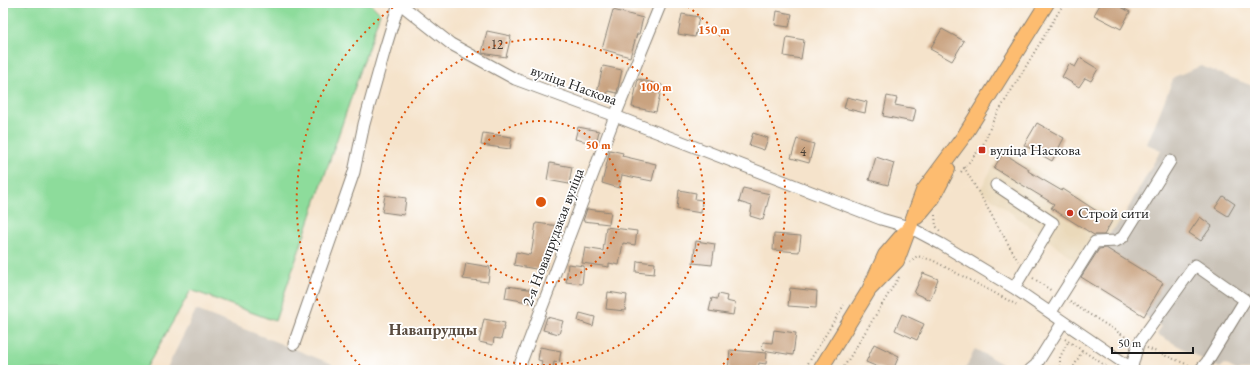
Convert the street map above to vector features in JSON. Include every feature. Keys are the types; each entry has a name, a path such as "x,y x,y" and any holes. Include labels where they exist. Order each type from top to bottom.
{"main road":[{"path":"869,290 902,263 909,227 923,191 964,136 1047,3"},
{"path":"820,370 869,290 885,255 909,227"}],"street":[{"name":"вуліца Наскова","path":"399,3 451,44 514,79 615,116 881,219 909,227 941,244 1014,288 1051,312 1063,322 1133,370"},
{"path":"294,344 354,172 364,124 399,3"},
{"name":"2-я Новапрудзкая вуліца","path":"518,370 660,3"},
{"path":"1051,312 1095,242 1116,241 1123,237 1170,162"},
{"path":"996,185 1053,223 1014,288"},
{"path":"1133,370 1138,344 1196,265 1245,300 1207,362 1200,370"},
{"path":"1030,370 1036,366 1063,322"}],"path":[{"path":"960,173 982,145 993,121 1064,3"},
{"path":"842,370 902,263 917,256 932,260 1019,306"},
{"path":"804,370 848,299"},
{"path":"1056,333 1112,370"},
{"path":"1060,370 1060,357 1068,342"},
{"path":"1072,370 1082,351"}],"shaded area":[{"path":"1201,66 1255,87 1255,370 1236,370 1225,364 1220,368 1207,362 1157,334 1161,327 1154,321 1073,273 1097,235 1108,235 1121,221 1161,150 1147,144 1174,77"},
{"path":"1002,150 1121,221 1079,263 980,190"},
{"path":"196,310 332,364 330,370 166,370"},
{"path":"975,349 1013,370 965,370"}],"green space":[{"path":"3,3 370,3 380,13 275,321 191,290 145,370 3,370"}],"building":[{"path":"1101,3 1114,3 1130,12 1121,29 1094,15"},
{"path":"613,10 643,18 639,34 637,34 630,57 602,49"},
{"path":"777,11 792,14 789,27 775,25"},
{"path":"682,14 699,17 695,37 678,34"},
{"path":"942,29 964,41 952,61 930,49"},
{"path":"487,31 511,36 506,57 482,53"},
{"path":"787,37 804,40 801,59 784,56"},
{"path":"1080,58 1098,69 1091,81 1085,78 1079,87 1062,77 1069,64 1075,67"},
{"path":"603,66 622,70 617,93 608,91 606,99 596,97"},
{"path":"638,79 662,85 656,112 632,107"},
{"path":"887,96 897,98 895,105 916,109 913,122 883,116"},
{"path":"847,97 867,102 865,113 844,108"},
{"path":"1037,123 1064,138 1052,161 1024,145"},
{"path":"578,127 599,131 596,144 575,139"},
{"path":"483,133 512,137 510,149 481,145"},
{"path":"753,133 768,138 764,150 749,145"},
{"path":"797,139 814,144 809,163 791,158"},
{"path":"610,150 623,153 622,156 656,164 652,181 622,175 619,188 602,183"},
{"path":"1003,153 1029,169 1028,171 1062,191 1063,189 1112,221 1104,235 1094,235 1051,208 1054,204 994,168"},
{"path":"876,157 894,163 888,185 869,180"},
{"path":"550,163 572,167 569,184 547,180"},
{"path":"743,188 770,194 763,220 750,216 752,206 739,202"},
{"path":"679,190 696,193 695,199 702,200 701,213 677,209"},
{"path":"385,195 406,198 404,215 382,212"},
{"path":"1223,196 1235,204 1228,216 1215,208"},
{"path":"587,209 611,212 609,224 583,221"},
{"path":"1200,217 1212,226 1201,241 1189,233"},
{"path":"536,223 559,226 557,240 552,239 546,271 514,265 516,252 530,255"},
{"path":"606,227 637,231 635,245 623,243 619,265 609,263 609,267 582,263 585,248 603,251"},
{"path":"774,234 801,236 799,252 773,250"},
{"path":"696,241 715,244 712,265 693,263"},
{"path":"1106,248 1163,283 1144,316 1081,277 1099,249"},
{"path":"637,261 655,263 654,274 636,272"},
{"path":"466,263 490,267 488,282 463,279"},
{"path":"568,264 584,266 582,284 566,282"},
{"path":"923,273 938,279 930,300 914,293"},
{"path":"507,286 535,290 533,303 505,298"},
{"path":"790,288 817,291 816,308 788,306"},
{"path":"608,292 627,295 625,311 606,309"},
{"path":"718,294 727,296 726,301 735,303 733,315 709,311 712,298 717,299"},
{"path":"580,313 595,317 593,326 578,321"},
{"path":"902,314 924,324 917,340 895,330"},
{"path":"547,317 563,321 559,334 543,330"},
{"path":"484,319 505,323 501,339 494,338 493,345 479,342"},
{"path":"774,330 796,333 793,355 762,350 763,342 772,343"},
{"path":"874,344 899,356 893,370 885,370 866,362"},
{"path":"540,347 561,351 559,363 554,362 553,368 541,366 542,361 538,360"},
{"path":"730,350 767,353 766,364 759,363 758,370 728,370"}],"place":[{"name":"вуліца Наскова","path":"982,150"},
{"name":"Строй сити","path":"1070,213"}],"district":[{"name":"Навапрудцы","path":"433,329"}]}
